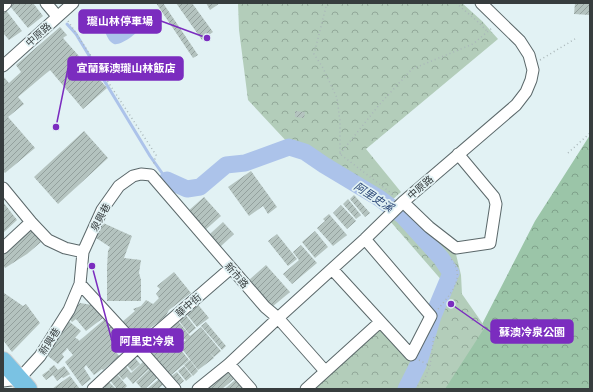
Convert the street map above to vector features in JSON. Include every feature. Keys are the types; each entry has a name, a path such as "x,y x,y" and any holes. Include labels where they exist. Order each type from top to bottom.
{"main road":[{"path":"3,361 17,383"}],"street":[{"path":"3,6 6,3"},
{"path":"46,3 60,14"},
{"name":"中原路","path":"3,66 74,3"},
{"path":"481,3 520,41 529,55 532,65"},
{"name":"中原路","path":"198,389 229,364 399,206 516,105 526,92 531,80 533,70 532,65"},
{"path":"399,206 456,248 490,243 496,204 494,197 458,154"},
{"name":"泉興巷","path":"80,284 82,252 102,210 119,186 133,176 141,174 151,175"},
{"name":"新市路","path":"151,175 265,307 278,318 325,372"},
{"path":"3,188 48,240 65,248 82,252"},
{"path":"3,248 31,222"},
{"path":"332,269 411,355 431,316 365,239"},
{"name":"華中街","path":"92,389 138,347 231,268"},
{"path":"80,284 175,389"},
{"name":"新興巷","path":"17,383 40,356 69,310 80,284"},
{"path":"306,389 380,322"},
{"path":"229,364 251,389"}],"path":[{"path":"327,3 314,54 323,68 336,98 340,121 340,154 399,206"},
{"path":"456,3 477,21 487,32"},
{"path":"60,14 156,155 151,175"},
{"path":"340,154 379,105 412,69 473,44 500,21"},
{"path":"532,65 574,39"},
{"path":"568,153 590,133"},
{"path":"418,359 430,366"}],"green space":[{"path":"238,3 462,3 482,21 498,39 366,149 401,192 391,201 309,149 289,144 248,100 239,30"},
{"path":"590,135 590,389 439,389 478,332 535,221"},
{"path":"406,206 455,250 461,275 462,294 485,327 445,389 314,389 381,329 406,355 444,283 390,221"}],"water":[{"path":"130,11 140,21 140,28 128,39 117,44 112,43 105,32 112,23"}],"building":[{"path":"13,3 33,3 43,16 28,28 9,5"},
{"path":"156,3 163,3 198,55 193,58"},
{"path":"176,3 192,3 213,32 202,40"},
{"path":"206,3 220,3 210,10"},
{"path":"575,3 590,3 590,15 574,14"},
{"path":"5,9 22,31 9,40 3,33 3,11"},
{"path":"60,27 67,35 63,38 107,88 83,109 50,70 18,97 24,104 8,117 35,148 5,173 3,171 3,76 9,83 21,72 16,65"},
{"path":"295,111 305,112 304,118 295,117"},
{"path":"84,131 108,158 58,204 34,177"},
{"path":"251,171 277,207 268,214 263,206 249,216 228,187"},
{"path":"354,195 370,213 365,217 350,199"},
{"path":"204,197 221,216 204,231 187,212"},
{"path":"348,199 361,215 356,219 343,204"},
{"path":"3,202 17,220 3,233"},
{"path":"341,205 356,221 347,229 333,213"},
{"path":"329,214 347,235 333,246 317,228 325,221 323,219"},
{"path":"101,222 132,236 124,258 141,260 139,273 141,280 141,301 107,301 107,268 108,251 110,247 93,236"},
{"path":"223,222 234,234 220,247 209,235"},
{"path":"29,228 41,242 27,254 5,268 3,265 3,250"},
{"path":"315,231 328,247 315,258 302,242"},
{"path":"277,234 297,259 288,266 268,241"},
{"path":"301,245 317,263 292,284 283,274 299,260 293,252"},
{"path":"266,265 290,292 272,307 249,280"},
{"path":"174,272 191,293 169,310 165,317 137,340 121,323 135,311 133,309 141,306 146,300 153,304 159,298 156,294 160,289 157,286"},
{"path":"4,293 23,306 26,304 40,323 12,352 3,340"},
{"path":"195,301 209,318 197,327 184,311"},
{"path":"80,303 92,305 99,311 103,318 86,331 76,319 72,322 67,316"},
{"path":"184,313 196,328 189,334 177,318"},
{"path":"175,317 190,336 201,327 221,351 214,357 209,352 214,358 198,370 179,345 186,340 185,339 174,347 160,330"},
{"path":"66,319 81,331 75,338 79,341 105,319 111,325 106,329 111,326 127,347 116,352 119,356 103,370 102,369 94,375 86,365 84,368 91,379 82,386 65,362 73,355 67,348 62,354 64,357 58,364 43,352"},
{"path":"206,322 226,346 222,350 201,326"},
{"path":"160,332 174,348 168,354 178,346 189,360 170,376 158,361 155,364 143,348"},
{"path":"131,353 140,364 132,371 122,360"},
{"path":"190,360 198,371 193,376 184,365"},
{"path":"144,361 150,368 133,384 127,377"},
{"path":"124,364 131,373 123,380 115,371"},
{"path":"54,365 58,370 64,366 70,374 57,381 53,375 46,380 42,375 49,370 52,373 49,369"},
{"path":"184,366 192,376 186,381 178,371"},
{"path":"151,368 159,376 145,389 142,389 136,382"},
{"path":"227,369 235,378 222,389 205,389"},
{"path":"177,372 184,381 178,386 170,377"},
{"path":"116,373 127,386 124,389 117,389 109,379"},
{"path":"70,376 80,389 52,389"},
{"path":"159,379 164,384 158,389 147,389"},
{"path":"235,380 243,389 224,389 227,387"},
{"path":"109,382 116,389 106,389 104,387"}],"waterway":[{"path":"67,24 76,34 150,156 167,180"},
{"name":"阿里史溪","path":"167,180 187,189 200,187 226,165 245,163 289,147 305,152 379,198 403,216 441,258 451,273 433,316 418,365 406,389"}],"place":[{"name":"瓏山林停車場","path":"207,38"},
{"name":"宜蘭蘇澳瓏山林飯店","path":"56,127"},
{"name":"阿里史冷泉","path":"92,266"},
{"name":"蘇澳冷泉公園","path":"451,304"}]}
